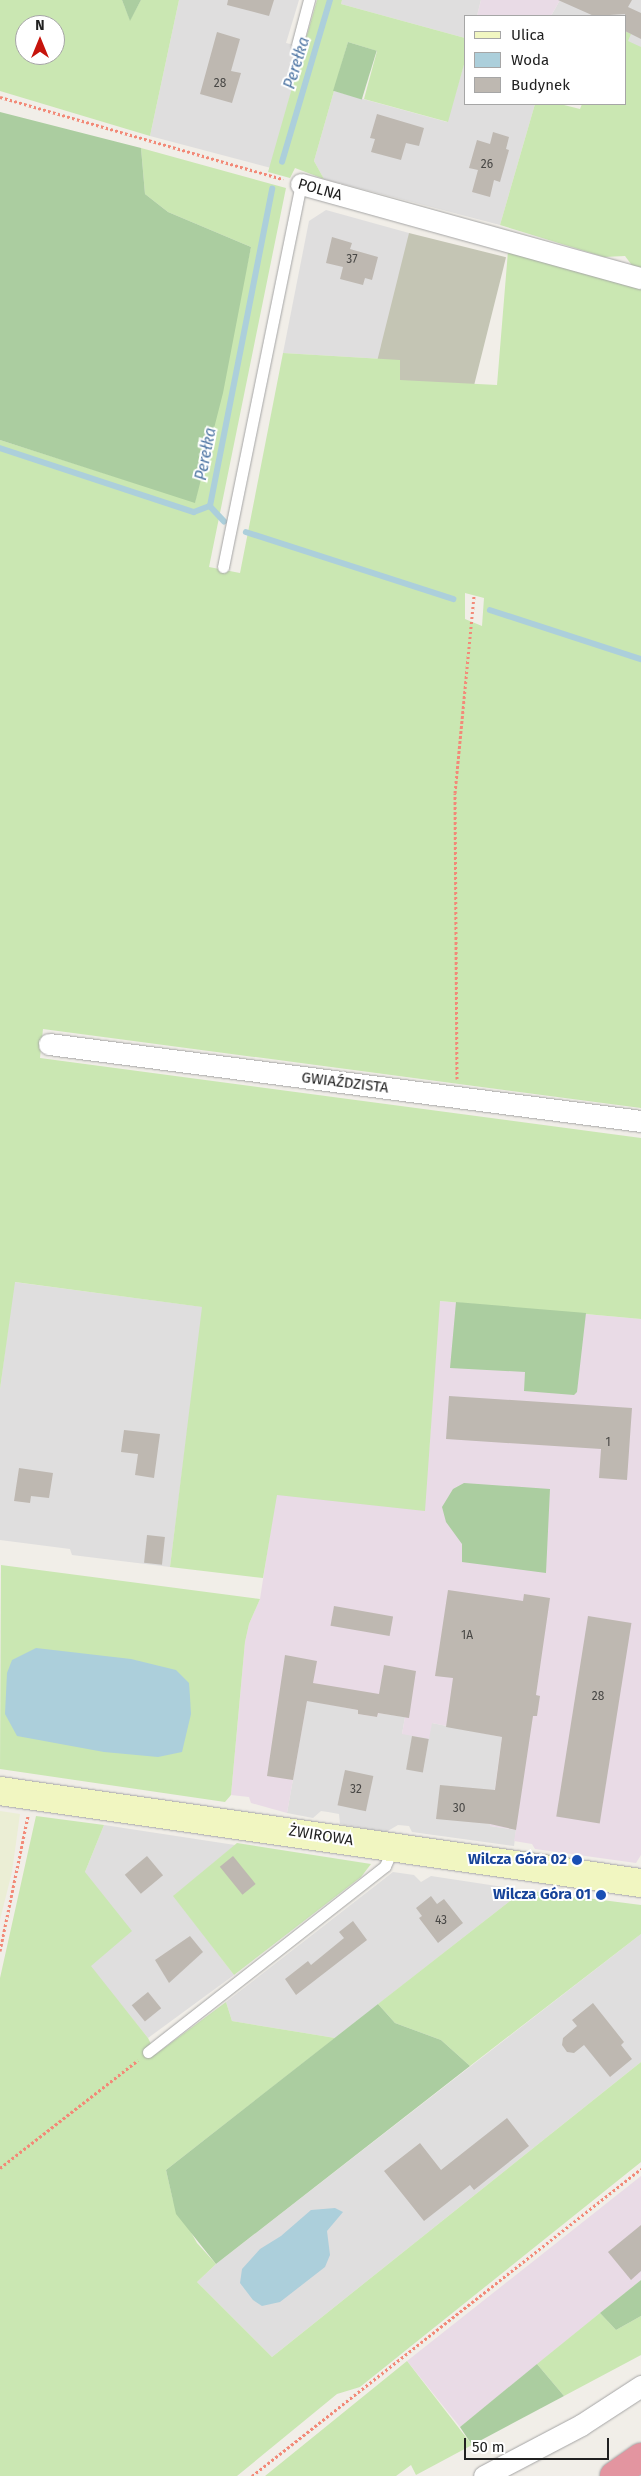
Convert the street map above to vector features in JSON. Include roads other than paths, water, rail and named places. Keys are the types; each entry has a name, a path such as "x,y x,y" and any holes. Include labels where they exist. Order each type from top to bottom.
{"highway":[{"path":"614,2476 641,2457"}],"street":[{"name":"POLNA","path":"301,184 641,278"},
{"name":"GWIAŹDZISTA","path":"49,1044 641,1121"},
{"name":"ŻWIROWA","path":"0,1791 641,1883"},
{"path":"484,2476 581,2425 641,2386"}],"lane":[{"path":"297,45 309,0"},
{"path":"222,567 301,184"},
{"path":"148,2052 385,1866 393,1848"}],"water":[{"path":"36,1648 131,1659 176,1670 189,1683 191,1714 182,1752 158,1757 104,1752 17,1736 5,1714 7,1673 12,1660"},
{"path":"335,2208 343,2212 327,2231 330,2255 325,2267 280,2302 262,2306 253,2300 240,2283 242,2269 260,2249 281,2236 311,2210"}],"waterway":[{"name":"Perełka","path":"282,162 330,0"},
{"name":"Perełka","path":"0,448 194,512 210,506 272,189"},
{"path":"210,506 224,521"},
{"path":"246,532 453,599"},
{"path":"490,610 641,659"}],"place":[{"name":"Wilcza Góra 02","path":"577,1860"},
{"name":"Wilcza Góra 01","path":"601,1895"}]}
